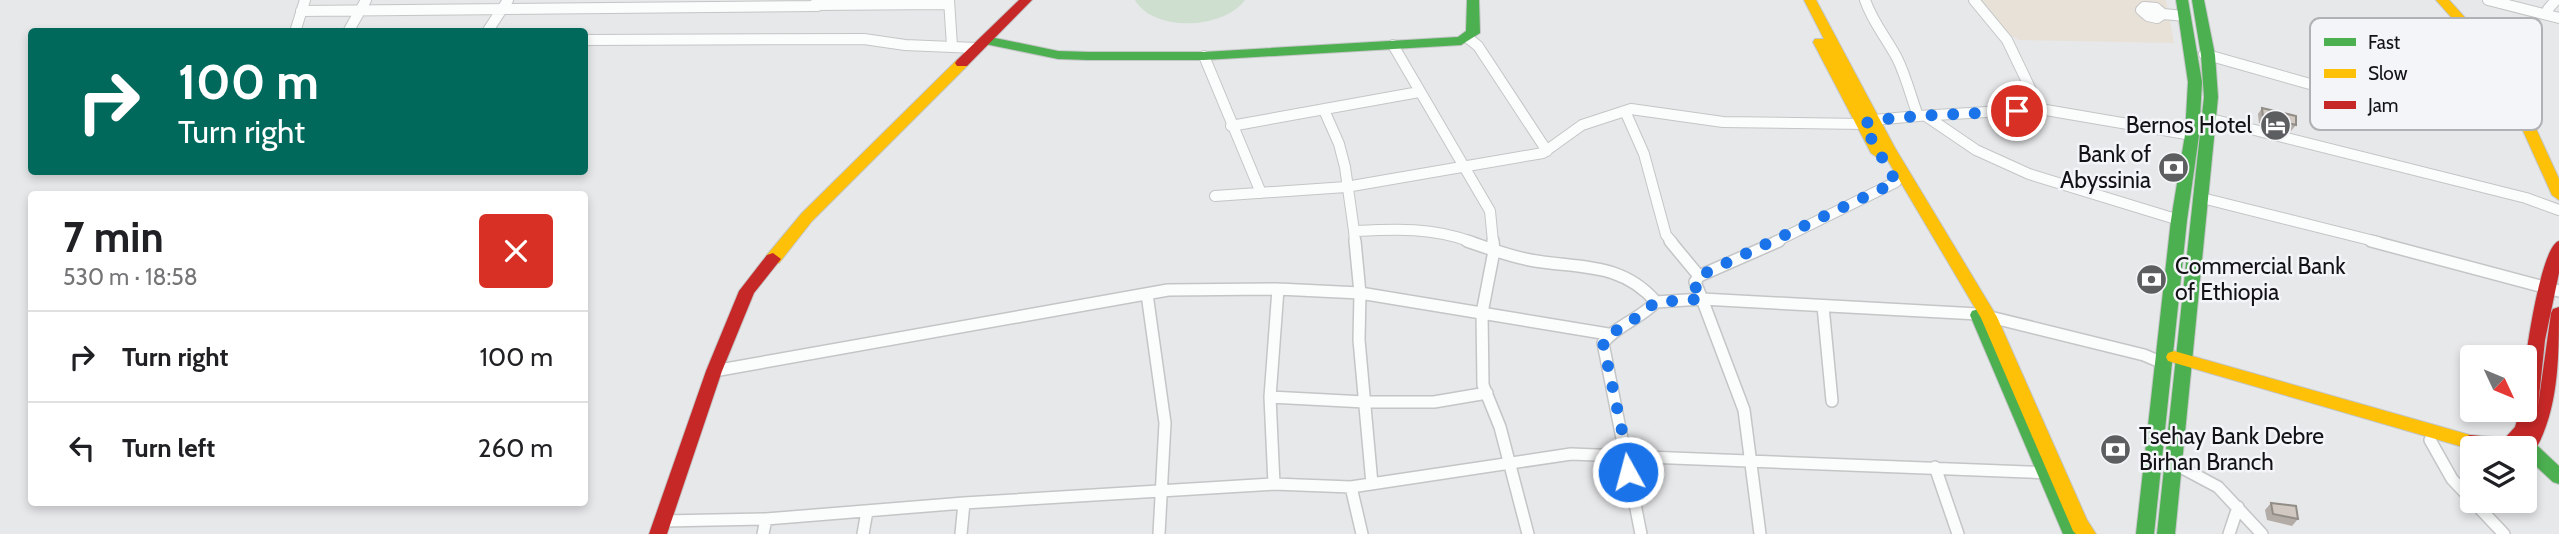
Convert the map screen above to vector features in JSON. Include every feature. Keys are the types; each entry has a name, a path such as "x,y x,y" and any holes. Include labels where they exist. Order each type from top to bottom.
{"main road":[{"path":"661,528 714,371 747,290 807,218 1026,0"},
{"path":"980,44 1058,55 1205,56 1393,45 1468,38 1475,26 1472,0"},
{"path":"1798,0 1983,316 2051,473 2071,534"},
{"path":"1810,0 1896,182 1983,316"},
{"path":"2166,534 2193,259 2210,119 2208,55 2198,0"},
{"path":"2442,0 2458,18"},
{"path":"2452,0 2470,18"},
{"path":"2145,534 2179,220 2192,135 2195,82 2183,8"},
{"path":"2529,130 2559,195"},
{"path":"2541,130 2559,169"},
{"path":"2534,436 2541,430 2559,246"},
{"path":"2548,370 2559,313"},
{"path":"2165,359 2460,448"},
{"path":"2183,365 2460,440"},
{"path":"2537,457 2559,477"},
{"path":"2051,473 2087,534"}],"street":[{"path":"296,28 305,0"},
{"path":"351,28 363,10 366,0"},
{"path":"785,0 818,6"},
{"path":"1865,0 1872,21 1886,37 1922,116 1976,150 2029,174 2179,220"},
{"path":"1974,0 2007,40 2040,109"},
{"path":"2488,0 2559,18"},
{"path":"2549,15 2548,9 2556,0"},
{"path":"301,11 505,4 818,6 948,2 953,46"},
{"path":"490,28 505,4"},
{"path":"2163,14 2183,8"},
{"path":"588,40 864,38 906,47 980,44"},
{"path":"1468,38 1479,46 1547,151"},
{"path":"1393,45 1490,211 1494,251 1482,313 1481,357 1487,393 1500,427 1528,534"},
{"path":"2192,51 2310,84"},
{"path":"1205,56 1231,126 1261,193"},
{"path":"1231,126 1419,92"},
{"path":"1215,196 1346,187 1547,151 1582,125 1625,111 1723,122 1869,122 2040,109 2192,135"},
{"path":"1324,110 1339,144 1345,167 1354,231 1360,293 1359,340 1373,484"},
{"path":"1625,111 1644,154 1666,235 1699,276"},
{"path":"2193,115 2526,198 2559,210"},
{"path":"1760,534 1744,410 1695,282 1699,276 1896,182"},
{"path":"2202,198 2359,236 2553,289"},
{"path":"1354,231 1424,229 1544,264 1579,265 1626,277 1650,293 1656,302"},
{"path":"714,371 1168,290 1278,289 1360,293 1608,334 1624,327 1656,302 1702,299 1983,316 2165,359"},
{"path":"1274,484 1270,397 1278,289"},
{"path":"1147,294 1165,423 1159,534"},
{"path":"1823,306 1832,401"},
{"path":"1608,334 1603,343 1640,534"},
{"path":"1270,397 1364,402 1434,402 1487,393"},
{"path":"2430,440 2437,459 2455,482 2504,534"},
{"path":"661,528 964,503 1274,484 1351,487 1571,454 2051,473"},
{"path":"2173,463 2218,487 2263,534"},
{"path":"1935,467 1958,534"},
{"path":"1351,487 1362,534"},
{"path":"961,534 964,503"},
{"path":"2229,534 2238,507"},
{"path":"863,534 867,511"},
{"path":"763,534 766,519"}],"shaded area":[{"path":"1981,0 2166,0 2174,43 2019,40 2006,33"}],"green space":[{"path":"1135,0 1245,0 1222,17 1189,23 1157,18 1144,11"}],"building":[{"path":"2262,108 2296,116 2296,125 2263,117"},
{"path":"2271,503 2296,506 2298,519 2273,514"}],"traffic: fast":[{"path":"985,40 1058,55 1088,56 1204,56 1461,41 1473,33 1473,0"},
{"path":"2145,534 2179,220 2192,135 2195,82 2182,0"},
{"path":"2166,534 2211,97 2208,55 2198,0"},
{"path":"1978,315 2072,534"},
{"path":"2537,456 2559,477"}],"traffic: slow":[{"path":"1810,0 1888,148 1989,317 2080,525 2087,534"},
{"path":"2442,0 2458,18"},
{"path":"1820,42 1878,153"},
{"path":"773,259 807,217 962,63"},
{"path":"2529,130 2559,195"},
{"path":"2174,357 2460,439"}],"traffic: jam":[{"path":"962,63 1026,0"},
{"path":"2518,436 2527,421 2537,340 2547,287 2559,246"},
{"path":"658,534 714,371 747,291 773,259"},
{"path":"2534,436 2548,401 2559,313"}],"place":[{"name":"Bernos Hotel","path":"2275,125"},
{"name":"Bank of Abyssinia","path":"2174,167"},
{"name":"Commercial Bank of Ethiopia","path":"2152,279"},
{"name":"Tsehay Bank Debre Birhan Branch","path":"2116,449"}],"route":[{"path":"1628,472 1624,440 1603,343 1608,334 1624,327 1656,302 1702,299 1695,282 1699,276 1796,233 1850,203 1896,182 1863,124 1874,120 1918,116 2017,111"}]}
